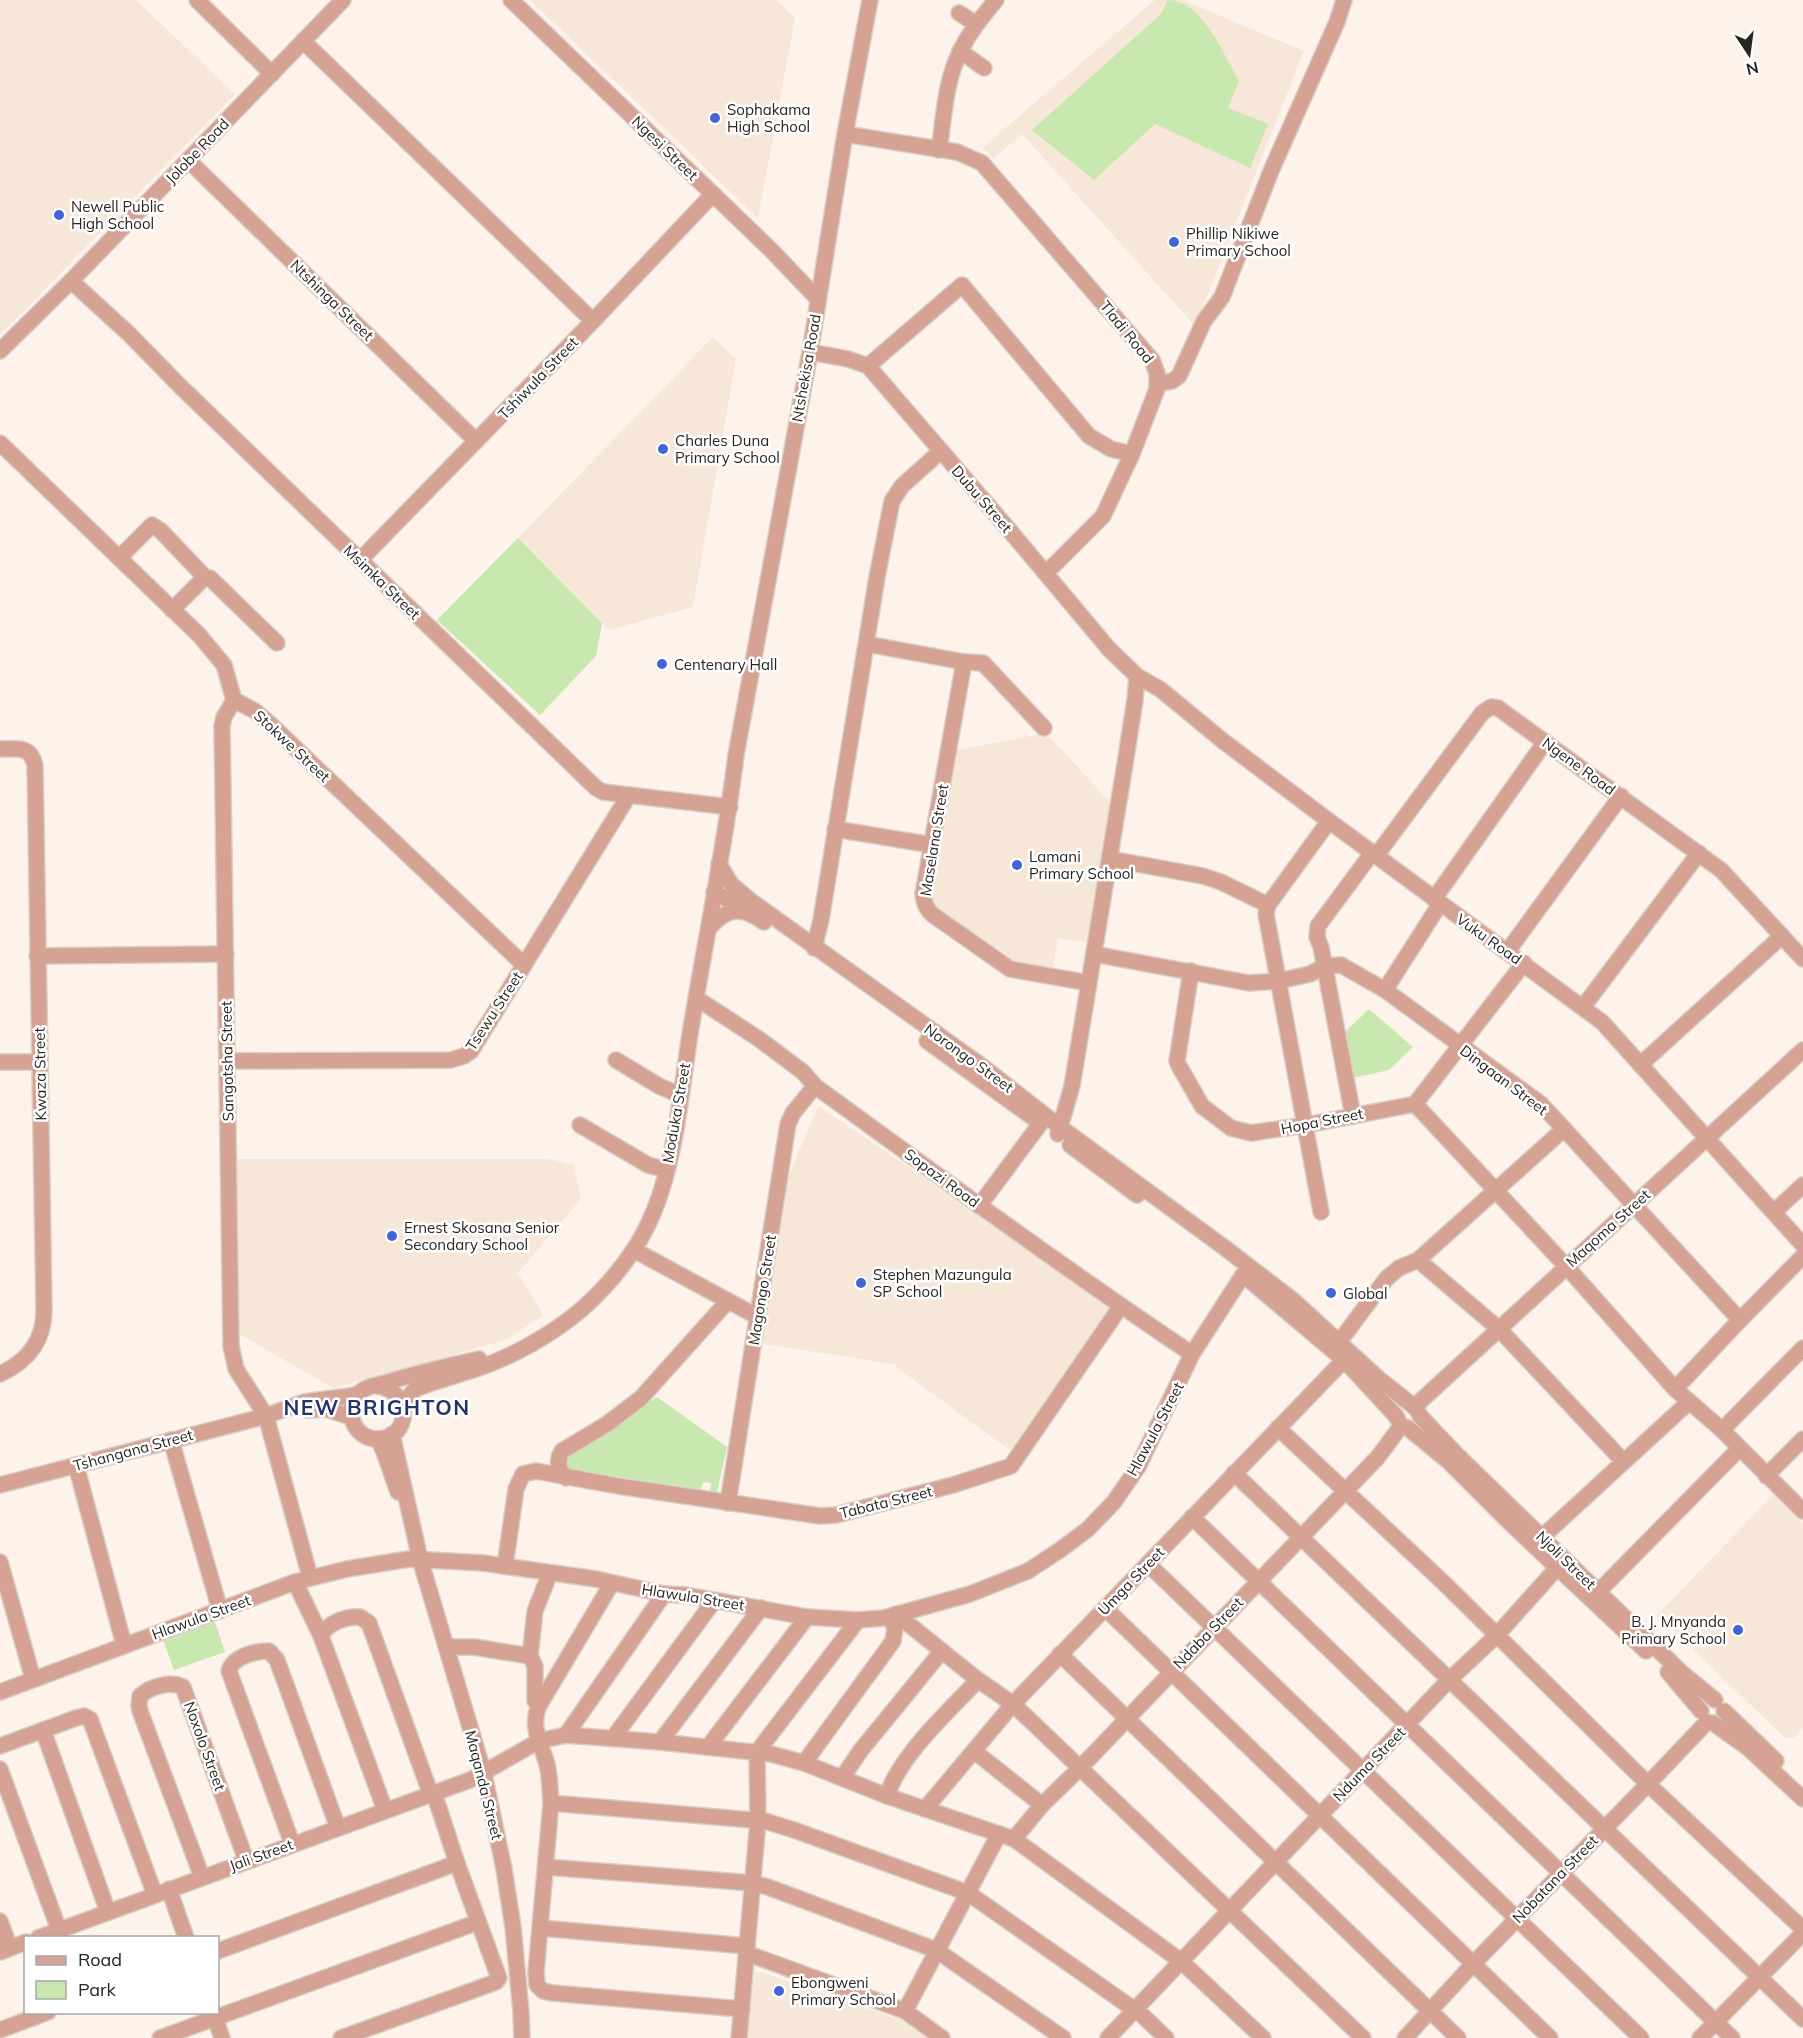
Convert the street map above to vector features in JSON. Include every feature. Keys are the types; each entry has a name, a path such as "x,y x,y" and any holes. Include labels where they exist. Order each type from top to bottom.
{"street":[{"path":"197,0 272,74"},
{"name":"Jolobe Road","path":"0,351 71,281 343,0"},
{"name":"Ngesi Street","path":"511,0 713,194 817,298"},
{"name":"Ntshekisa Road","path":"730,807 736,755 810,352 817,298 870,0"},
{"path":"939,150 952,74 960,51 976,24 996,0"},
{"path":"1046,573 1103,516 1132,454 1158,384 1173,381 1179,376 1204,321 1222,297 1270,171 1337,22 1344,0"},
{"path":"959,13 976,24"},
{"path":"303,41 593,321"},
{"path":"960,51 984,68"},
{"name":"Tladi Road","path":"845,134 970,156 988,168 1149,356 1157,373 1158,384"},
{"name":"Ntshinga Street","path":"188,160 476,441"},
{"name":"Tshiwula Street","path":"360,560 713,194"},
{"name":"Msimka Street","path":"71,281 596,788 603,792 730,807"},
{"path":"810,352 848,359 868,366 962,285 1089,436 1111,449 1132,454"},
{"name":"Dubu Street","path":"868,366 1109,649 1137,676"},
{"path":"0,443 199,635 224,666 234,700"},
{"path":"814,948 877,577 894,497 902,486 941,451"},
{"path":"119,558 145,531 154,525 204,578"},
{"path":"172,610 204,578 210,578 277,643"},
{"path":"867,644 964,662 983,663 1044,728"},
{"name":"Maselana Street","path":"964,662 923,894 924,902 930,913 1010,969 1089,982"},
{"path":"1059,1131 1072,1086 1136,700 1137,676"},
{"name":"Vuku Road","path":"1137,676 1168,695 1223,741 1374,855 1583,1007 1607,1028 1803,1245"},
{"name":"Sangotsha Street","path":"234,700 224,717 222,726 231,1352 236,1369 266,1416 302,1580 385,1810"},
{"name":"Stokwe Street","path":"234,700 255,711 286,738 524,965"},
{"name":"Ngene Road","path":"1353,1116 1325,966 1317,937 1318,926 1485,710 1491,707 1498,708 1699,853 1731,879 1803,959"},
{"path":"1385,990 1437,902 1545,742"},
{"name":"Kwaza Street","path":"0,749 21,749 31,755 35,766 44,1321 40,1338 30,1354 0,1374"},
{"name":"Tsewu Street","path":"227,1061 437,1061 458,1059 471,1051 629,795"},
{"path":"1507,952 1621,796"},
{"name":"Moduka Street","path":"404,1408 415,1389 475,1370 545,1336 582,1309 614,1277 634,1250 655,1211 667,1170 730,807"},
{"path":"1321,1212 1266,914 1268,905 1329,821"},
{"path":"835,829 932,845"},
{"path":"1583,1007 1699,853"},
{"path":"1110,859 1203,876 1221,882 1268,905"},
{"name":"Norongo Street","path":"719,864 735,889 814,948 982,1066 1059,1131 1088,1160 1224,1253"},
{"name":"Norongo Street","path":"714,892 749,912 1003,1098 1043,1119"},
{"path":"709,928 725,914 749,912"},
{"path":"1640,1065 1782,936"},
{"path":"38,956 226,954"},
{"path":"1094,954 1191,971 1243,983 1279,981 1310,974 1325,966"},
{"path":"1524,963 1415,1104 1566,1266 1675,1389 1722,1430 1803,1511"},
{"name":"Dingaan Street","path":"1325,966 1341,965 1385,990 1542,1104 1740,1320"},
{"name":"Hopa Street","path":"1191,971 1177,1061 1202,1106 1225,1124 1241,1131 1263,1132 1415,1104"},
{"name":"Sopazi Road","path":"696,998 759,1039 803,1072 815,1086 979,1206 1192,1354"},
{"name":"Maqoma Street","path":"1414,1409 1566,1266 1803,1050"},
{"path":"616,1060 659,1086 680,1095"},
{"path":"0,1062 39,1062"},
{"name":"Magongo Street","path":"728,1503 788,1124 793,1113 815,1086"},
{"path":"979,1206 1043,1119"},
{"path":"580,1125 648,1165 667,1170"},
{"path":"1340,1341 1393,1272 1407,1263 1418,1260 1564,1129"},
{"path":"1774,1212 1803,1185"},
{"path":"634,1250 758,1317"},
{"path":"1224,1253 1244,1275 1344,1360 1402,1423 1417,1425 1414,1409 1402,1407 1402,1423"},
{"name":"Njoli Street","path":"1224,1253 1294,1301 1414,1409 1456,1454 1803,1787"},
{"path":"1675,1389 1803,1256"},
{"path":"1418,1260 1499,1329 1623,1461"},
{"name":"Hlawula Street","path":"0,1692 302,1580 409,1559 505,1566 807,1617 858,1620 893,1615 970,1594 1028,1571 1088,1529 1114,1502 1138,1467 1192,1354 1244,1275"},
{"path":"566,1478 560,1472 559,1456 562,1451 618,1417 642,1398 727,1302"},
{"name":"Tabata Street","path":"505,1566 516,1489 523,1474 536,1471 566,1478 820,1516 836,1515 953,1485 1011,1466 1121,1306"},
{"path":"1722,1430 1803,1348"},
{"name":"Moduka Street","path":"377,1386 459,1364 508,1355"},
{"name":"Umga Street","path":"925,1809 1013,1704 1344,1360"},
{"path":"377,1386 391,1390 404,1408 402,1423 385,1436 364,1435 351,1417 351,1409 357,1395 362,1390 377,1386"},
{"name":"Tshangana Street","path":"0,1485 266,1416 304,1402 357,1395"},
{"path":"1542,1537 1689,1402"},
{"name":"Tshangana Street","path":"266,1416 326,1409 351,1417"},
{"name":"Njoli Street","path":"1402,1423 1448,1461 1557,1568 1670,1673 1707,1718 1748,1748 1803,1799"},
{"name":"Ndaba Street","path":"905,2011 968,1893 1007,1836 1080,1768 1345,1491 1386,1448 1402,1423"},
{"path":"1278,1428 1445,1584 1648,1784 1803,1931 1700,2038"},
{"name":"Maqanda Street","path":"385,1436 484,1774 504,1869 513,1927 522,2038"},
{"path":"1766,1476 1803,1439"},
{"path":"171,1440 220,1610"},
{"path":"1599,1591 1739,1449"},
{"path":"76,1465 124,1645"},
{"path":"1234,1473 1803,2019"},
{"path":"1192,1518 1732,2038"},
{"path":"0,1562 6,1606 33,1679"},
{"path":"1148,1564 1641,2038"},
{"name":"Nduma Street","path":"1108,2038 1449,1680 1496,1636 1557,1568"},
{"path":"540,1704 535,1701 535,1666 530,1656 535,1611 550,1573"},
{"path":"612,1583 540,1704 535,1720 549,1776 551,1803 537,1985 543,1991 741,2009"},
{"path":"566,1735 664,1594"},
{"path":"613,1738 714,1600"},
{"path":"660,1742 761,1608"},
{"path":"1105,1608 1550,2038"},
{"path":"893,1615 1013,1704 1363,2038"},
{"path":"804,1763 893,1641 895,1628 893,1615"},
{"path":"321,1636 326,1628 340,1621 355,1617 364,1618 369,1623 499,1974 496,1983 341,2038"},
{"path":"708,1746 807,1617"},
{"path":"739,2038 758,1821 757,1752 858,1620"},
{"path":"446,1647 474,1647 530,1656"},
{"path":"292,1844 229,1671 230,1665 236,1660 256,1652 269,1651 278,1660 338,1828"},
{"path":"842,1778 861,1750 942,1651"},
{"path":"1060,1654 1458,2038"},
{"path":"887,1796 891,1782 903,1763 978,1680"},
{"name":"Noxolo Street","path":"202,1877 140,1711 140,1696 155,1688 172,1684 183,1688 246,1860"},
{"path":"1707,1701 1720,1706 1722,1718 1707,1718 1707,1701"},
{"path":"0,1746 81,1717 87,1718 93,1724 162,1892 185,1936"},
{"name":"Nobatana Street","path":"1405,2038 1517,1918 1648,1784 1707,1718"},
{"path":"43,1730 108,1912"},
{"name":"Jali Street","path":"43,1936 484,1774 539,1741 566,1735 613,1738 771,1754 804,1763 887,1796 1007,1836 1182,1962 1263,2038"},
{"path":"974,1751 1042,1805"},
{"path":"0,1769 59,1930"},
{"path":"551,1803 772,1823 968,1893 1144,2017 1166,2038"},
{"path":"219,1951 457,1863"},
{"path":"546,1867 753,1883 936,1950 1063,2038"},
{"path":"0,1921 5,1950 24,1943"},
{"path":"219,2013 478,1922"},
{"path":"540,1928 746,1950 905,2011 942,2038"},
{"path":"3,2038 0,2030 45,2014"},
{"path":"160,2038 214,2015 222,2038"}],"shaded area":[{"name":"Newell Public High School","path":"0,0 136,0 235,94 0,335"},
{"name":"Sophakama High School","path":"535,0 777,0 795,18 758,218 532,2"},
{"name":"Phillip Nikiwe Primary School","path":"1155,0 1182,0 1304,51 1195,326 1022,134 993,159 983,147"},
{"name":"Charles Duna Primary School","path":"713,337 736,359 693,607 609,630 518,538"},
{"name":"Lamani Primary School","path":"1046,733 1111,803 1090,943 1058,938 1053,970 1007,962 936,910 930,900 929,884 953,751"},
{"path":"818,1106 994,1224 1111,1309 1011,1451 896,1367 897,1365 759,1343 783,1189"},
{"name":"Ernest Skosana Senior Secondary School","path":"234,1159 549,1159 574,1165 581,1199 518,1273 543,1315 506,1340 333,1388 236,1332"},
{"name":"B. J. Mnyanda Primary School","path":"1774,1494 1803,1523 1803,1728 1794,1738 1785,1738 1657,1615"},
{"name":"Ebongweni Primary School","path":"745,1971 763,1973 906,2022 928,2038 739,2038"}],"green space":[{"path":"1168,0 1180,2 1191,9 1211,31 1219,44 1239,81 1228,108 1268,124 1250,168 1155,124 1094,180 1032,130 1161,14"},
{"path":"518,538 602,623 596,656 540,715 437,620"},
{"path":"1369,1009 1413,1047 1389,1070 1353,1078 1344,1033"},
{"path":"657,1397 727,1447 717,1492 710,1491 711,1483 703,1482 701,1489 567,1469 568,1453"},
{"path":"214,1619 225,1652 174,1670 162,1637"}],"place":[{"name":"Sophakama High School","path":"715,118"},
{"name":"Newell Public High School","path":"59,215"},
{"name":"Phillip Nikiwe Primary School","path":"1174,242"},
{"name":"Charles Duna Primary School","path":"663,449"},
{"name":"Centenary Hall","path":"662,664"},
{"name":"Lamani Primary School","path":"1017,865"},
{"name":"Ernest Skosana Senior Secondary School","path":"392,1236"},
{"name":"Stephen Mazungula SP School","path":"861,1283"},
{"name":"Global","path":"1331,1293"},
{"name":"B. J. Mnyanda Primary School","path":"1738,1630"},
{"name":"Ebongweni Primary School","path":"779,1991"}],"district":[{"name":"NEW BRIGHTON","path":"377,1407"}]}
